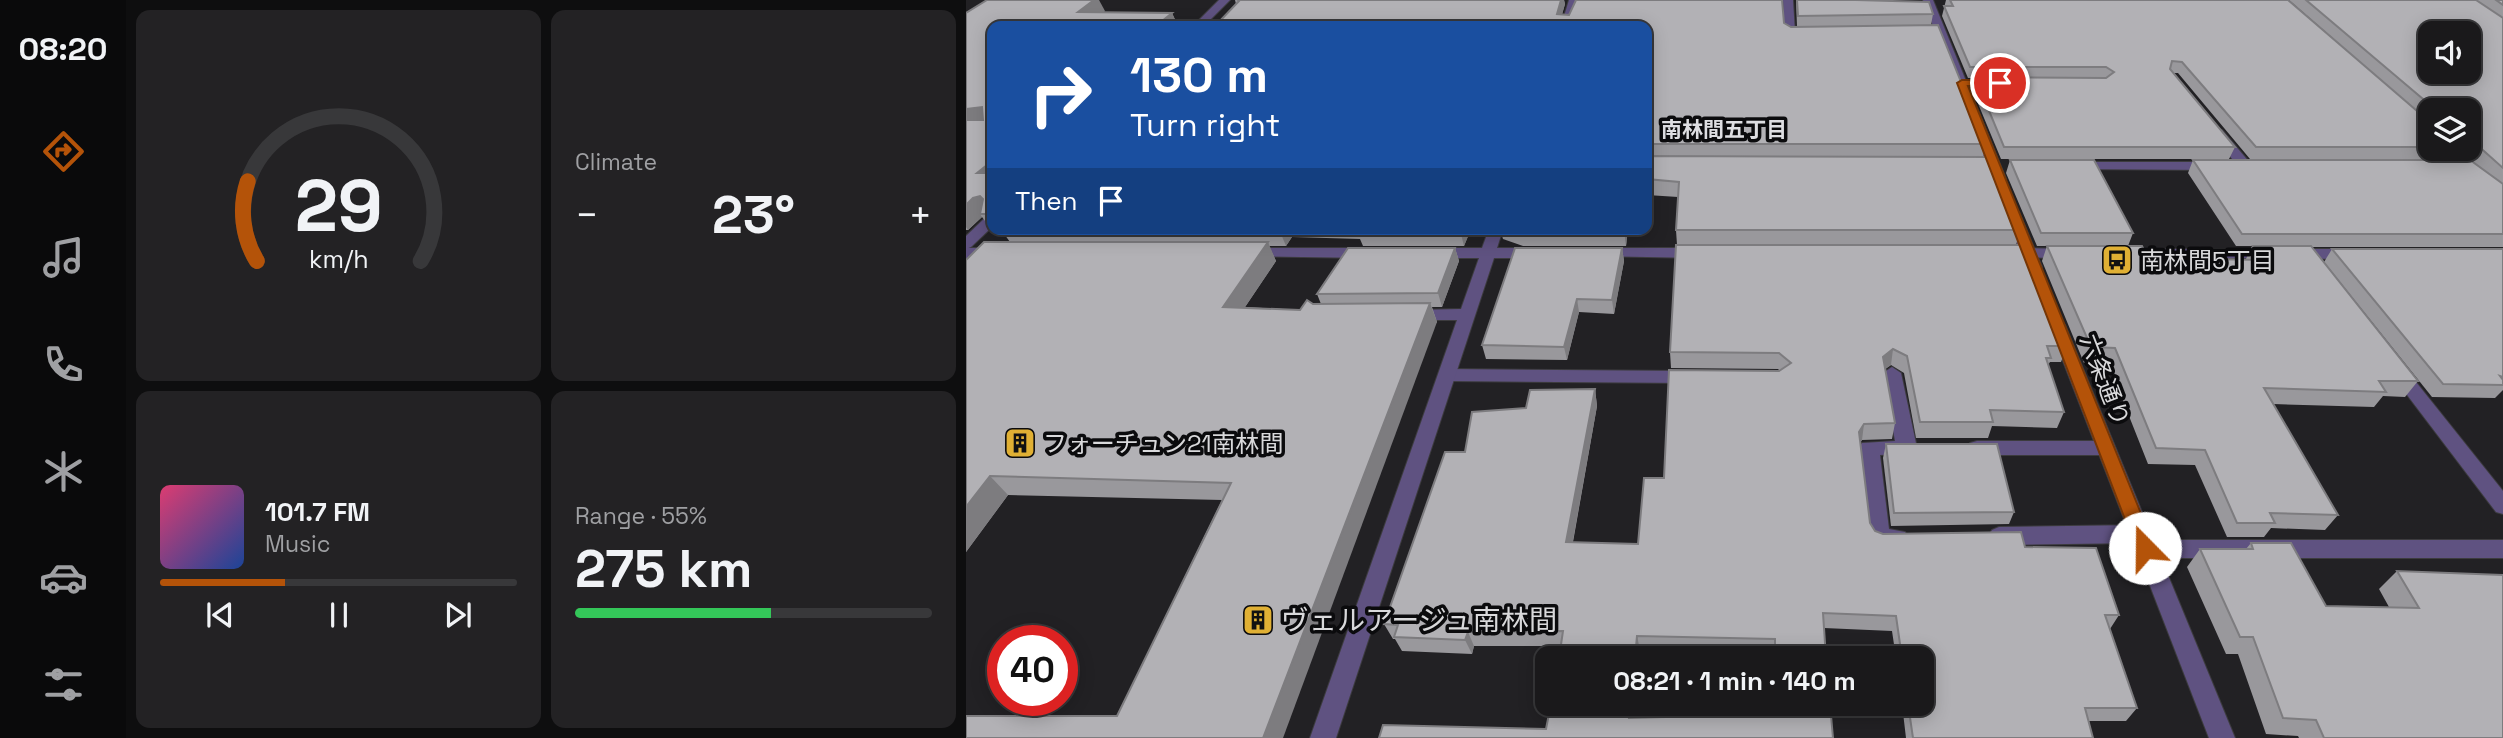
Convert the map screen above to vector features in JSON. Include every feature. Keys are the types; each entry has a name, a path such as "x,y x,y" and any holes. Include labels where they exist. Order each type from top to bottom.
{"street":[{"path":"1203,21 1226,0"},
{"path":"1568,21 1574,0"},
{"path":"1788,0 1790,35 1815,35"},
{"path":"1928,0 1936,33 1968,83 1994,166 2039,279"},
{"path":"2064,166 2252,166 2212,126"},
{"path":"2460,161 2503,199"},
{"path":"2438,166 2466,166"},
{"path":"966,244 987,224"},
{"path":"1323,738 1494,235"},
{"path":"966,253 1006,253"},
{"path":"1240,253 1378,253"},
{"path":"1419,253 1554,253"},
{"path":"1582,253 1721,253"},
{"path":"1998,253 2372,254"},
{"path":"2307,254 2324,276"},
{"name":"六条通り","path":"2049,305 2222,738"},
{"path":"1401,315 1468,314"},
{"path":"2384,353 2503,506"},
{"path":"1892,373 1906,448"},
{"path":"1447,374 1711,377"},
{"path":"1922,537 1880,538 1868,448 1934,448"},
{"path":"1961,448 2105,448"},
{"path":"1978,537 2503,549"}],"building":[{"path":"987,0 1094,0 1078,12 1172,13 1162,21 987,21 987,165 977,173 987,173 987,214 980,214 983,199 980,196 973,198 966,205 966,120 983,120 982,107 966,109 966,13"},
{"path":"1561,0 1557,14 1569,15 1576,0 1782,0 1784,23 1791,27 1938,25 1986,144 1652,144 1652,21 1220,21 1239,1"},
{"path":"1797,0 1929,2 1933,14 1798,16"},
{"path":"1950,0 2288,0 2418,112 2418,147 2256,147 2182,62 2172,61 2170,69 2235,147 2004,147 1975,77 2106,78 2114,72 2106,67 1970,67 1944,6 1953,6"},
{"path":"2306,0 2476,0 2503,18 2503,168 2481,148 2481,98 2422,98"},
{"path":"1652,156 1991,157 2020,230 1676,230 1679,182 1652,179"},
{"path":"2010,160 2094,160 2133,233 2041,233"},
{"path":"2193,160 2471,161 2503,184 2503,234 2242,234"},
{"path":"984,242 1268,242 1223,307 1300,310 1307,300 1313,304 1430,303 1263,738 966,738 966,716 1117,716 1231,483 990,476 966,507 966,260"},
{"path":"1676,245 2026,245 2067,346 2047,346 2051,358 2046,358 2064,412 1990,410 1993,422 1920,422 1907,356 1893,349 1883,357 1895,423 1864,424 1859,432 1870,523 1875,531 1883,534 2021,532 2025,547 2096,548 2119,615 2105,615 2137,708 2085,708 2093,738 1913,738 1910,716 1934,716 1934,646 1900,646 1896,616 1823,613 1825,646 1775,646 1775,639 1637,636 1636,646 1561,646 1563,631 1468,632 1465,640 1394,637 1398,625 1384,624 1445,452 1465,452 1472,412 1526,408 1530,390 1595,389 1566,542 1638,544 1644,478 1664,478 1669,370 1779,371 1791,363 1779,353 1670,352"},
{"path":"2047,246 2142,246 2148,258 2262,260 2253,246 2311,246 2418,381 2379,381 2386,392 2264,388 2338,515 2270,513 2275,523 2237,523 2205,450 2156,448 2115,348 2091,347"},
{"path":"1348,248 1455,248 1438,293 1317,294"},
{"path":"1515,248 1622,248 1612,300 1577,299 1564,347 1482,345"},
{"path":"2332,249 2503,249 2503,377 2500,376 2503,385 2443,384"},
{"path":"1886,444 1997,444 2014,512 1894,513"},
{"path":"2251,543 2291,543 2326,606 2419,608 2397,571 2503,575 2503,738 2324,738 2316,720 2283,718 2253,637 2240,637 2200,549 2253,549"},
{"path":"1549,716 1831,716 1833,738 1379,738 1383,725 1546,729"}],"place":[{"name":"南林間5丁目","path":"2117,260"},
{"name":"フォーチュン21南林間","path":"1020,443"},
{"name":"ヴェルアージュ南林間","path":"1258,620"}],"district":[{"name":"南林間五丁目","path":"1724,129"}],"route":[{"path":"2000,83 1962,83 2145,548"}]}
